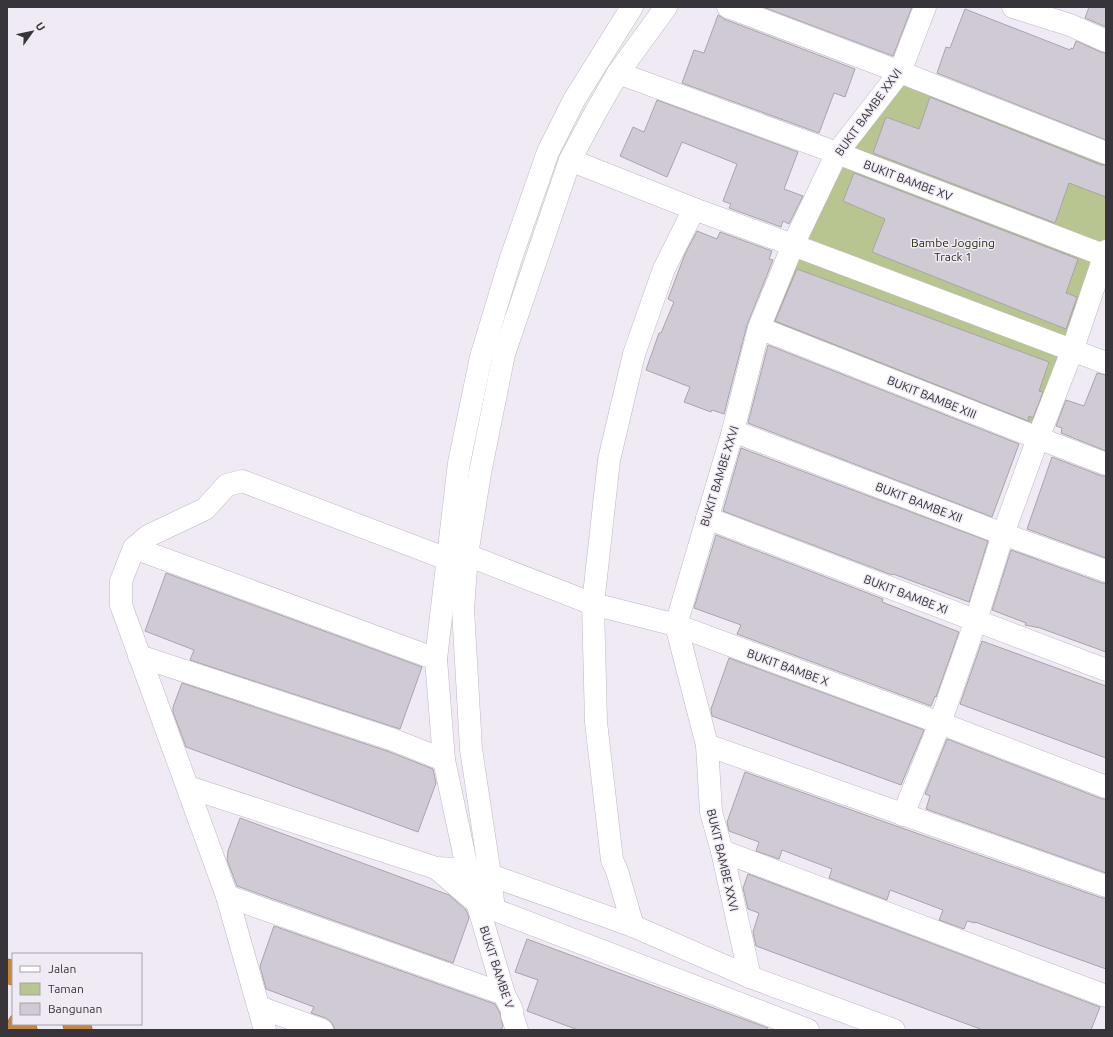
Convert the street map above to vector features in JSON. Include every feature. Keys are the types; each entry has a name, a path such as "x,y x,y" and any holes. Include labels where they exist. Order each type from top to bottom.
{"street":[{"path":"485,906 490,875 471,749 463,609 457,557 458,463 481,357 511,258 548,152 574,100 632,7"},
{"path":"485,906 467,868 444,760 436,659 457,557 480,473 504,354 570,160 594,114 618,73 666,7"},
{"path":"728,7 900,72 1106,153"},
{"name":"BUKIT BAMBE XXVI","path":"750,978 722,851 711,812 707,745 676,625 733,431 759,328 793,245 837,153 900,72 925,7"},
{"path":"1013,7 1073,16 1106,41"},
{"name":"BUKIT BAMBE XV","path":"618,73 837,153 1105,254"},
{"path":"570,160 694,209 1106,363"},
{"path":"633,926 617,871 612,860 610,845 596,722 593,604 609,460 634,354 664,269 694,209"},
{"path":"904,815 940,723 976,620 1003,534 1072,351 1105,254"},
{"name":"BUKIT BAMBE XIII","path":"759,328 1106,464"},
{"name":"BUKIT BAMBE XII","path":"733,431 1003,534 1106,571"},
{"name":"BUKIT BAMBE X","path":"134,548 148,536 205,509 227,484 242,481 593,604 676,625 940,723 1106,787"},
{"name":"BUKIT BAMBE XI","path":"707,518 1106,670"},
{"path":"264,1030 259,1007 227,896 121,605 121,581 134,548 436,659"},
{"path":"139,656 391,739 444,760"},
{"path":"707,745 1106,886"},
{"path":"188,787 436,868 467,868 490,875 633,926 750,978 894,1030"},
{"path":"722,851 1106,996"},
{"path":"436,868 485,906 808,1030"},
{"path":"227,896 504,994"},
{"name":"BUKIT BAMBE V","path":"485,906 504,994 512,1010 512,1015 517,1030"},
{"path":"259,1007 322,1030"}],"green space":[{"name":"Bambe Jogging Track 1","path":"900,72 1106,153 1106,251 1038,438 759,328 793,245"}],"building":[{"path":"763,7 912,7 893,56"},
{"path":"1089,7 1106,7 1106,27 1085,18"},
{"path":"965,9 1070,50 1071,48 1073,49 1076,41 1106,53 1106,140 937,73 946,47 950,48"},
{"path":"718,15 724,19 855,69 845,97 834,93 819,133 682,83 694,50 704,53"},
{"path":"930,97 1101,165 1106,165 1106,197 1069,183 1055,223 873,153 886,117 919,129"},
{"path":"657,100 798,152 784,189 803,196 789,224 783,221 781,227 729,208 731,204 723,201 737,164 682,142 667,177 620,156 633,127 644,132"},
{"path":"854,173 1078,259 1066,293 1077,297 1066,329 872,252 885,219 843,201"},
{"path":"697,231 717,239 720,232 772,251 769,259 773,260 747,325 724,414 712,410 711,412 684,402 690,387 646,370 659,333 661,333 674,302 668,299 685,254"},
{"path":"797,269 1049,362 1039,391 1043,392 1033,418 1029,416 1028,421 775,321"},
{"path":"768,345 1019,444 992,517 748,423"},
{"path":"1097,373 1106,375 1106,451 1061,433 1062,428 1056,426 1066,400 1084,406"},
{"path":"741,448 988,541 969,602 893,574 892,575 723,511"},
{"path":"1052,457 1102,476 1106,476 1106,558 1027,529"},
{"path":"716,535 883,599 882,602 959,632 936,697 935,696 931,706 737,634 741,625 694,608"},
{"path":"1011,550 1102,583 1106,583 1106,652 1040,628 1025,625 1026,623 992,610"},
{"path":"166,573 422,667 400,729 190,660 194,650 145,631"},
{"path":"982,641 1106,686 1106,758 960,704"},
{"path":"729,658 924,730 901,785 712,716 711,709"},
{"path":"182,683 387,751 433,769 436,783 418,832 186,747 173,712 173,707"},
{"path":"947,739 1102,799 1106,799 1106,873 926,809 930,796 925,794"},
{"path":"745,772 1102,898 1106,898 1106,969 975,922 967,921 964,929 939,920 943,910 890,890 887,900 829,878 832,869 782,850 779,859 756,851 759,842 729,831 727,822"},
{"path":"240,818 449,895 466,910 469,918 453,963 237,886 227,860 228,851"},
{"path":"748,874 1100,1007 1091,1030 983,1030 756,946 753,932 759,913 748,909 743,888"},
{"path":"274,926 495,1004 500,1013 503,1026 501,1030 334,1030 331,1022 326,1018 311,1013 314,1007 266,989 260,966"},
{"path":"527,939 768,1028 767,1030 578,1030 527,1011 538,980 515,972"}]}
